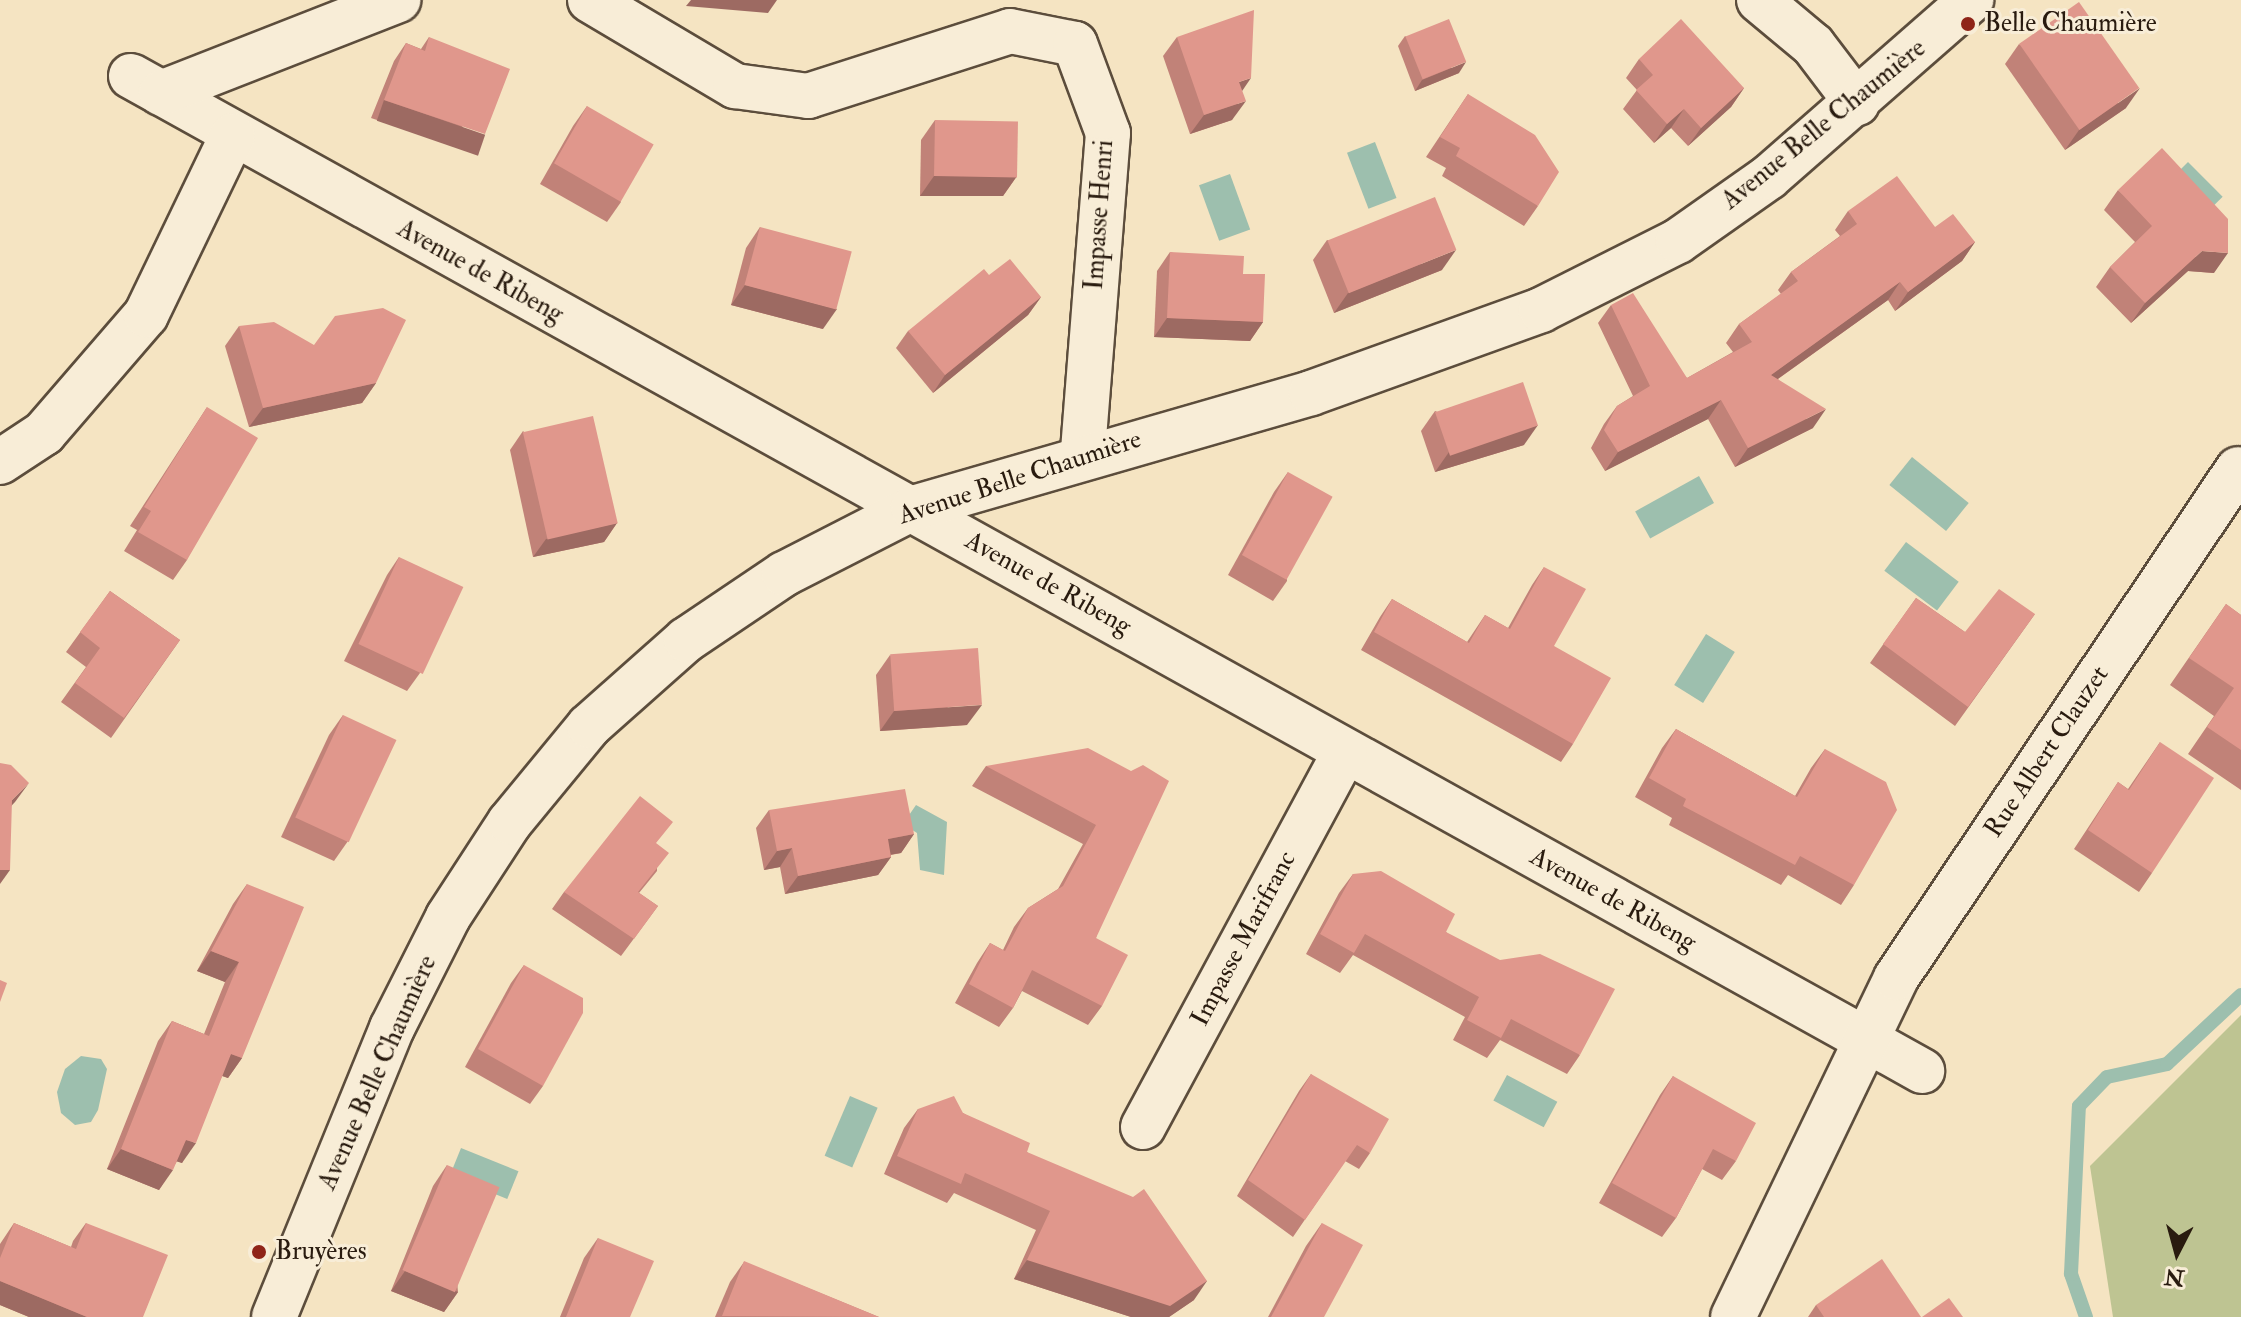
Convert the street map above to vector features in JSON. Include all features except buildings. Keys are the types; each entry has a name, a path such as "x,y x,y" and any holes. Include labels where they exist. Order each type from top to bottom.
{"street":[{"name":"Avenue de Ribeng","path":"398,0 146,84 232,136 913,508 1345,752 1922,1071"},
{"name":"Impasse Henri","path":"590,0 735,86 808,96 1010,31 1075,44 1108,133 1083,454"},
{"path":"1759,0 1813,45 1857,103"},
{"name":"Avenue Belle Chaumière","path":"274,1317 392,1028 448,917 510,822 589,726 686,640 784,574 913,508 1083,454 1311,393 1541,310 1678,241 1857,103 1971,0"},
{"path":"0,462 44,433 146,315 232,136"},
{"name":"Rue Albert Clauzet","path":"1733,1317 1896,978 2238,469"},
{"name":"Impasse Marifranc","path":"1143,1127 1345,752"}],"green space":[{"path":"2241,1015 2241,1317 2113,1317 2090,1166"}],"shaded area":[{"path":"1375,142 1397,198 1368,209 1347,153"},
{"path":"2188,162 2223,197 2206,214 2171,179"},
{"path":"1230,174 1250,229 1219,241 1199,185"},
{"path":"1912,457 1969,503 1946,531 1889,485"},
{"path":"1699,476 1714,503 1650,539 1635,511"},
{"path":"1906,542 1959,582 1937,610 1884,571"},
{"path":"1706,634 1735,652 1703,703 1674,685"},
{"path":"916,805 947,822 944,875 920,870 917,833 903,824"},
{"path":"81,1056 101,1059 107,1069 98,1110 91,1122 75,1125 61,1113 57,1092 65,1069"},
{"path":"1507,1075 1557,1102 1544,1127 1493,1101"},
{"path":"850,1096 878,1108 852,1168 825,1156"},
{"path":"461,1148 518,1171 507,1199 450,1176"}],"waterway":[{"path":"2086,1317 2071,1274 2079,1106 2107,1077 2167,1064 2241,995"}],"place":[{"name":"Belle Chaumière","path":"1968,24"},
{"name":"Bruyères","path":"259,1252"}]}
